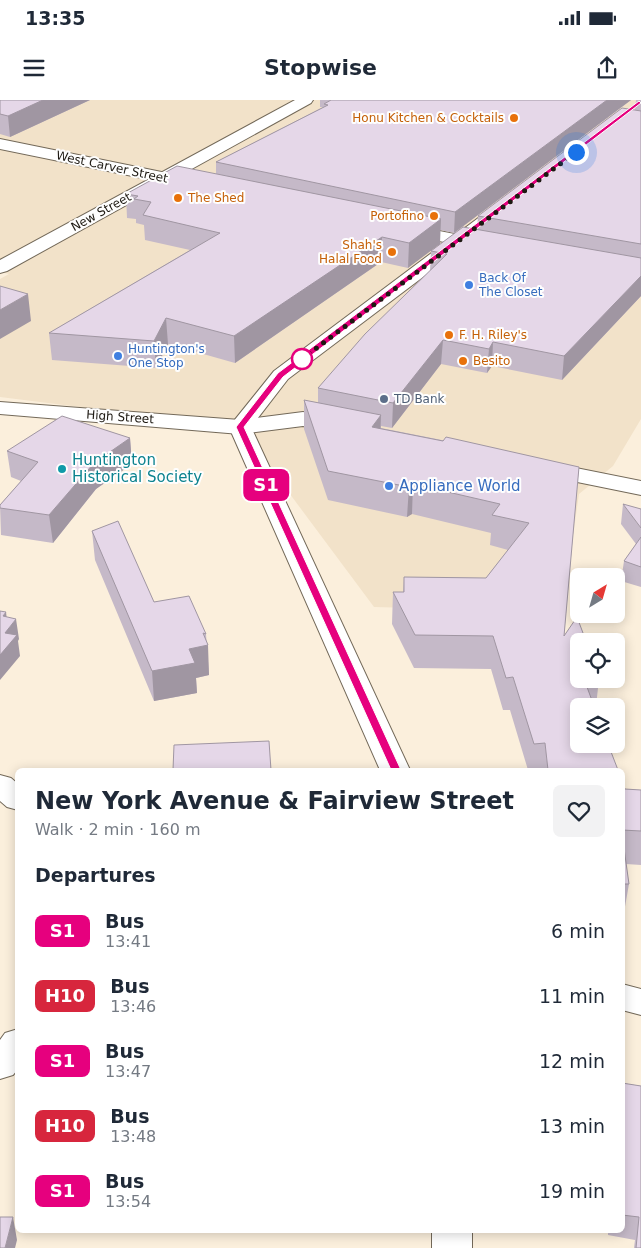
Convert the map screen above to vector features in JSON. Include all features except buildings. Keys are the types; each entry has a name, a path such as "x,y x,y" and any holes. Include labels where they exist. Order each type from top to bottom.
{"street":[{"name":"New Street","path":"0,267 306,100"},
{"name":"West Carver Street","path":"0,144 203,186"},
{"path":"394,768 240,427 281,375 523,193"},
{"path":"392,226 498,248"},
{"name":"High Street","path":"0,408 240,427 303,419 364,431"},
{"path":"519,463 641,488"},
{"path":"0,785 15,798"},
{"path":"625,997 641,1002"},
{"path":"0,1065 15,1047"},
{"path":"452,1233 452,1248"}],"shaded area":[{"path":"0,100 641,100 641,419 613,466 579,494 562,612 374,607 240,427 0,397 0,279 9,274 0,272"}],"bus line":[{"name":"S1","path":"394,768 240,427 281,375 641,103"}],"place":[{"name":"Honu Kitchen & Cocktails","path":"514,118"},
{"name":"The Shed","path":"178,198"},
{"name":"Portofino","path":"434,216"},
{"name":"Shah's Halal Food","path":"392,252"},
{"name":"Back Of The Closet","path":"469,285"},
{"name":"F. H. Riley's","path":"449,335"},
{"name":"Huntington's One Stop","path":"118,356"},
{"name":"Besito","path":"463,361"},
{"name":"TD Bank","path":"384,399"},
{"name":"Huntington Historical Society","path":"62,469"},
{"name":"Appliance World","path":"389,486"}],"route":[{"path":"302,359 576,152"}]}
